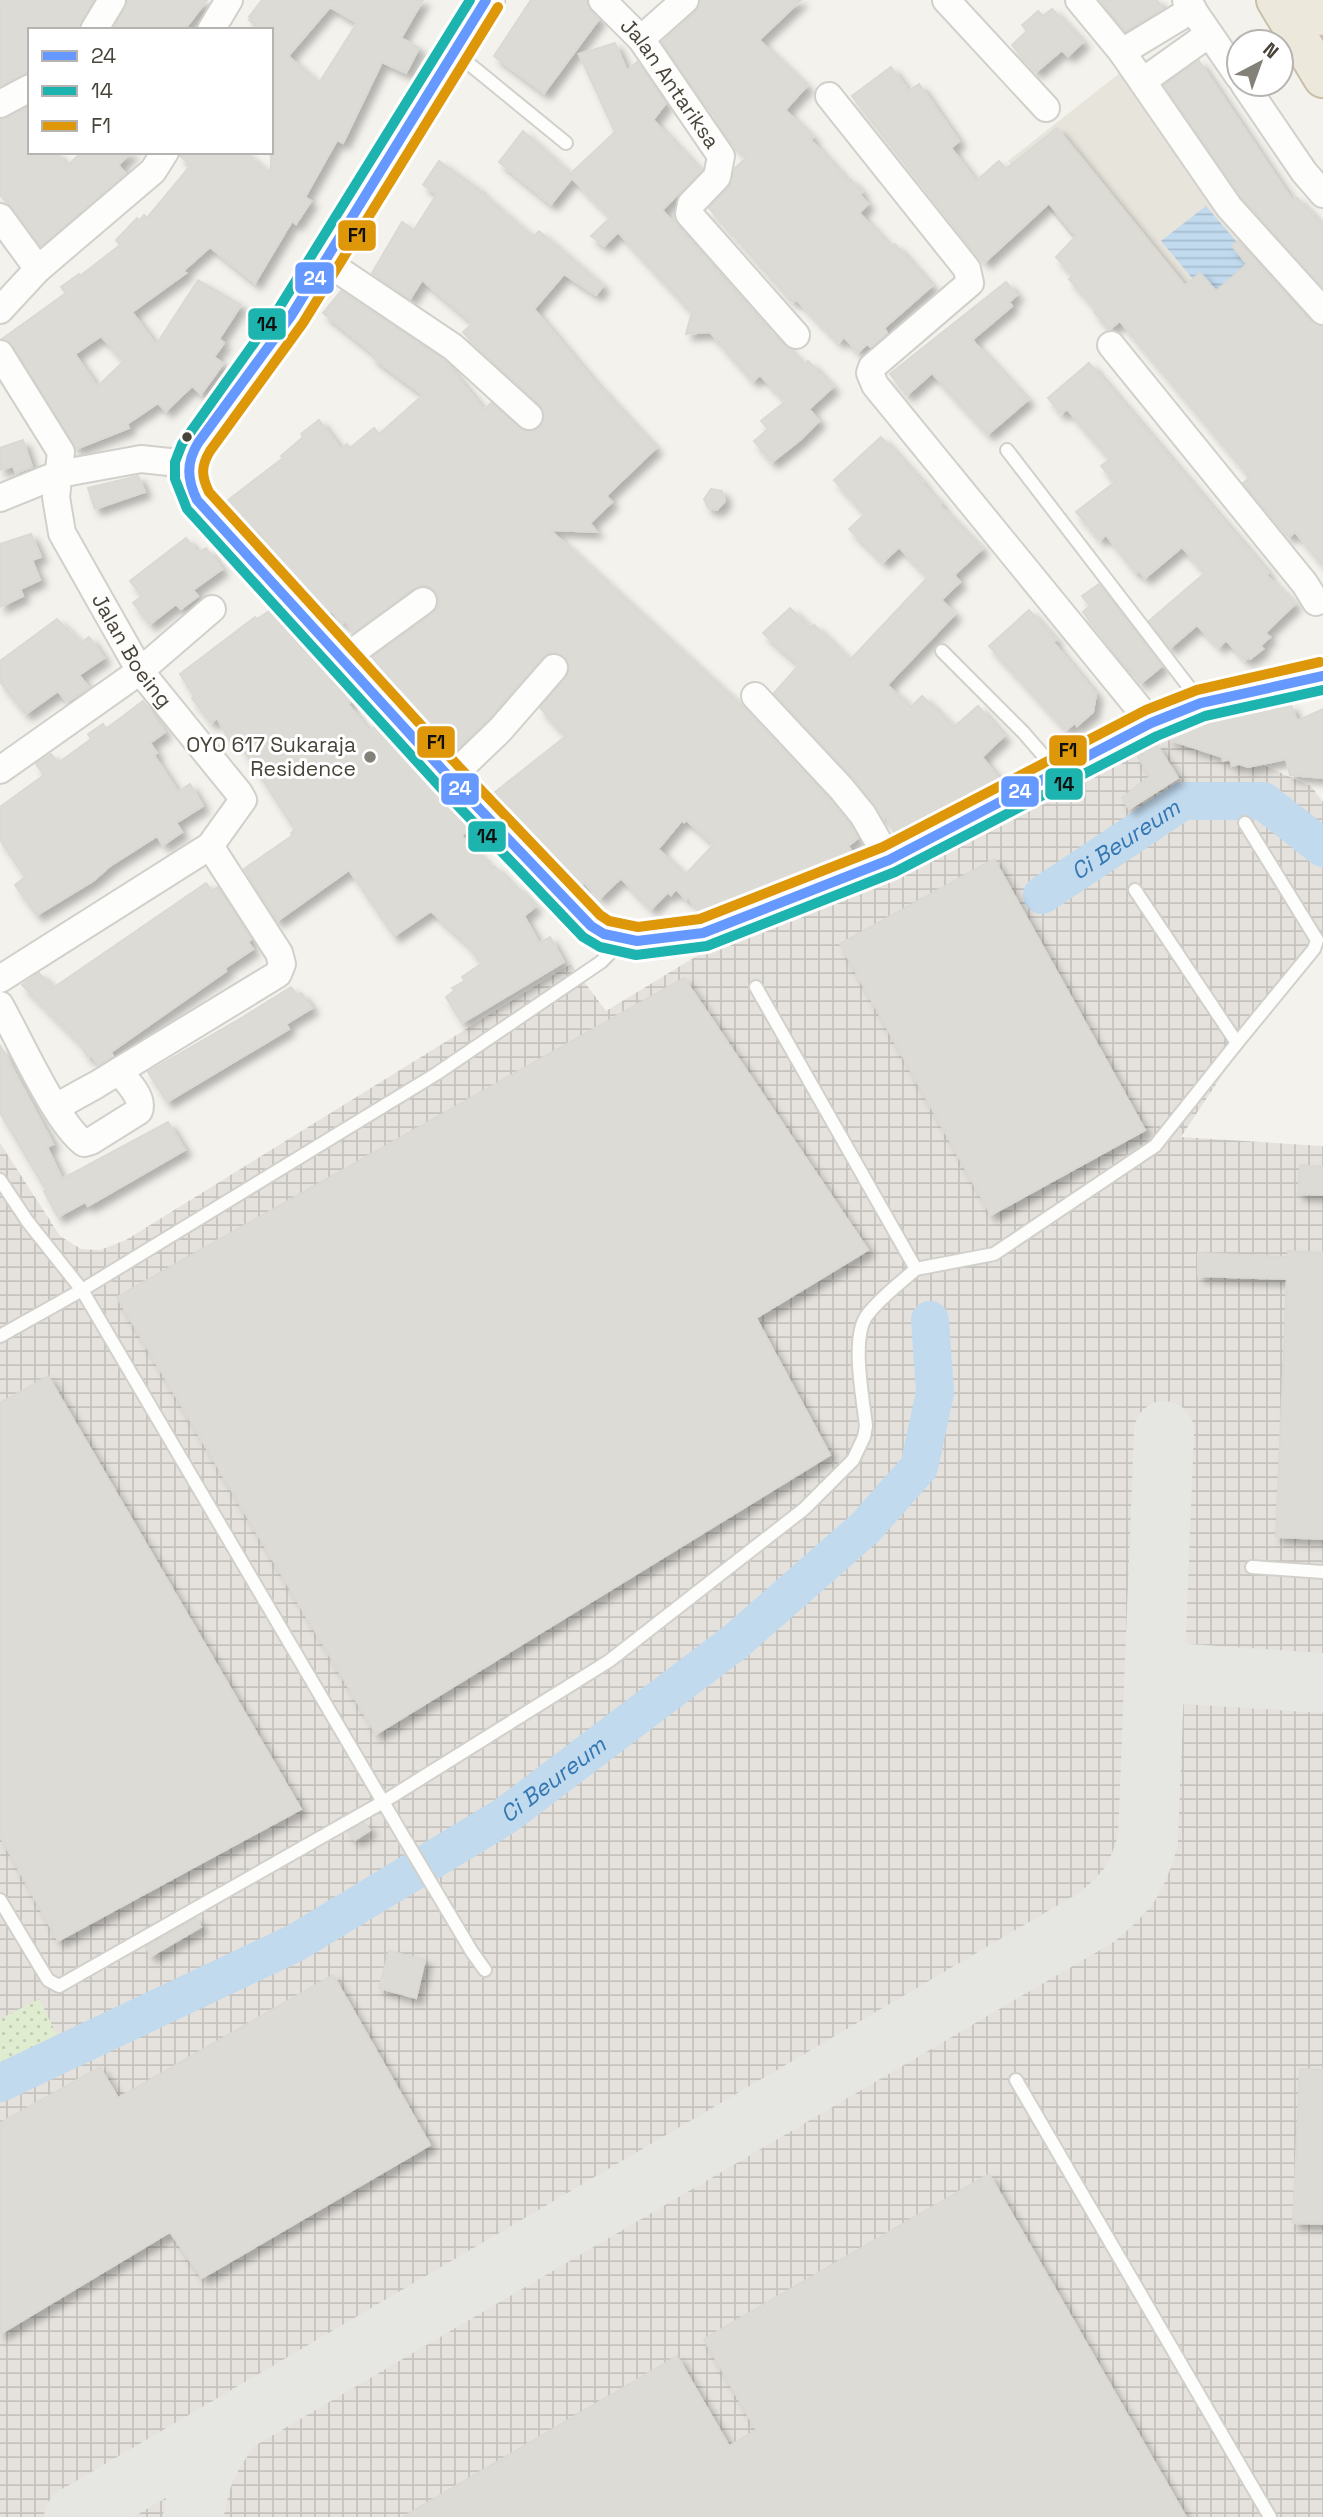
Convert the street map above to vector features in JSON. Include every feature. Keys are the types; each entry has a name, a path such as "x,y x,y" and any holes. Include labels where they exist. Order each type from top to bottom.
{"highway":[{"path":"1276,0 1323,78"},
{"path":"1315,0 1323,16"}],"main road":[{"path":"486,0 326,261 290,316 198,443 188,464 187,475 197,500 579,916 604,934 637,941 703,933 890,860 1151,723 1201,703 1323,676"}],"street":[{"path":"95,28 112,0"},
{"path":"212,28 229,0"},
{"name":"Jalan Antariksa","path":"602,0 641,39 721,156 717,177 691,204 689,214 796,335"},
{"path":"641,39 685,0"},
{"path":"946,0 1046,108"},
{"path":"1079,0 1122,52 1229,207 1323,311"},
{"path":"1122,52 1189,5 1225,57"},
{"path":"1143,81 1209,34"},
{"path":"0,104 28,89"},
{"path":"829,96 967,269 970,277 970,283 872,367 870,373 875,385 1151,723"},
{"path":"1254,98 1304,172 1323,194"},
{"path":"0,310 38,269 153,171 164,154"},
{"path":"0,217 38,269"},
{"path":"326,261 453,347 529,416"},
{"path":"1111,345 1318,596"},
{"name":"Jalan Boeing","path":"0,979 209,846 243,800 140,671 62,533 57,505 61,452 2,363"},
{"path":"0,498 59,474 141,459 188,464"},
{"path":"342,660 423,601"},
{"path":"0,770 140,671 212,609"},
{"path":"450,778 500,730 554,668"},
{"path":"755,695 841,788 863,815 890,860"},
{"path":"56,1107 278,974 282,964 279,953 209,846"},
{"path":"0,1004 56,1107 78,1139 84,1143 139,1111 139,1099 118,1071"}],"lane":[{"path":"454,51 566,143"},
{"path":"1007,450 1201,703"},
{"path":"942,651 1023,732 1058,772"},
{"path":"0,1900 48,1980 59,1986 383,1802 609,1661 804,1509 853,1460 864,1437 866,1426 859,1352 860,1331 867,1315 916,1269 994,1254 1155,1146 1314,949 1317,940 1245,823"},
{"path":"1135,890 1237,1044"},
{"path":"0,1336 82,1290 436,1074 601,962 611,952 618,938"},
{"path":"756,987 916,1269"},
{"path":"0,1180 82,1290 406,1841 485,1970"},
{"path":"1252,1567 1323,1572"},
{"path":"1016,2080 1270,2517"}],"shaded area":[{"path":"1121,72 1215,201 1323,326 1143,322 1008,161"},
{"path":"1168,724 1311,786 1323,802 1323,939 1305,950 1181,1137 1323,1146 1323,2517 0,2517 0,1143 60,1236 81,1249 100,1250 126,1240 571,964 606,1011 700,954 911,856"}],"green space":[{"path":"39,1999 60,2041 119,2011 122,2018 0,2088 0,2019"}],"water":[{"path":"1206,206 1253,261 1208,297 1161,241"}],"building":[{"path":"0,0 94,0 79,28 28,28 28,73 0,86"},
{"path":"128,0 207,0 186,28 114,28"},
{"path":"262,0 423,0 401,38 419,48 406,73 382,62 343,143 337,140 305,197 311,201 296,224 292,221 255,283 210,247 183,271 186,273 132,312 156,345 198,280 241,305 219,339 224,343 214,357 223,364 201,394 192,386 166,411 158,403 127,424 129,428 76,449 13,346 2,339 66,293 61,287 120,245 116,240 137,218 140,220 144,215 147,218 191,165 180,154 247,154 271,175 273,28 258,28 249,20 249,17","holes":["330,7 357,23 319,83 288,56","101,336 124,361 97,387 75,354"]},
{"path":"531,0 587,0 590,11 599,19 544,93 494,56"},
{"path":"700,0 801,0 759,40 807,86 785,110 813,137 810,139 848,181 850,179 862,192 860,195 868,204 859,213 891,247 895,244 932,286 884,328 887,333 871,347 867,344 858,352 844,337 839,342 796,299 793,302 709,208 728,188 735,168 746,158 729,140 716,117 662,42 695,12"},
{"path":"1099,0 1157,0 1163,9 1125,31"},
{"path":"1052,9 1083,42 1068,56 1062,50 1036,72 1012,45 1027,31 1022,25 1038,11 1043,16"},
{"path":"615,43 627,71 637,62 666,103 653,120 701,171 662,210 766,329 804,365 808,361 833,387 809,409 819,421 772,462 754,441 768,429 761,421 786,401 760,375 753,381 710,332 686,334 692,312 618,232 604,246 591,236 611,217 572,178 551,204 499,162 523,131 570,174 615,132 579,54"},
{"path":"1199,61 1292,200 1296,197 1323,226 1323,288 1241,197 1164,85"},
{"path":"891,67 909,91 919,84 959,141 951,148 976,181 999,161 1006,169 1057,128 1185,286 1200,273 1216,291 1247,264 1232,246 1238,241 1311,322 1323,326 1323,565 1295,532 1289,537 1257,500 1243,483 1250,477 1120,321 1110,329 1069,279 1073,275 1056,257 1076,236 1049,203 985,262 970,247 852,96"},
{"path":"28,107 28,154 57,154 67,166 80,154 130,154 118,165 126,174 41,246 0,195 0,120"},
{"path":"439,161 480,190 533,237 539,231 603,286 596,295 564,274 534,309 592,379 656,448 606,496 612,502 590,523 597,532 550,530 749,713 850,824 858,838 848,846 852,852 699,912 688,897 686,899 676,889 671,895 668,892 651,909 621,878 600,898 584,882 581,885 495,792 566,736 540,708 569,672 565,657 550,653 543,657 489,719 457,749 448,741 446,743 387,678 389,676 372,657 433,613 439,600 435,591 429,586 414,588 354,632 332,611 328,613 258,531 255,533 227,501 283,458 281,456 303,437 301,434 319,420 341,449 347,444 350,448 374,428 379,434 423,395 372,357 374,354 323,313 341,291 443,359 484,410 491,403 525,431 534,431 541,426 544,412 540,405 463,332 473,323 422,280 410,299 372,273 402,222 414,230 437,194 423,185","holes":["682,820 686,820 714,844 685,875 658,849"]},
{"path":"1006,282 1017,295 1009,302 1012,306 972,340 1028,400 988,434 932,373 907,395 890,374"},
{"path":"1089,363 1268,573 1266,575 1295,604 1265,633 1270,637 1260,646 1263,649 1250,659 1248,657 1245,660 1226,640 1219,647 1197,625 1170,648 1149,621 1205,573 1182,547 1145,578 1139,571 1136,573 1106,535 1100,540 1076,512 1115,482 1101,466 1110,459 1067,409 1061,414 1048,398"},
{"path":"881,437 940,506 982,549 954,575 960,582 941,600 955,614 887,685 911,707 922,696 954,727 978,706 1004,736 982,757 999,779 894,832 886,817 883,819 853,778 774,693 799,665 763,633 790,608 811,628 814,625 850,660 928,577 899,547 883,562 849,529 865,514 834,480"},
{"path":"23,440 32,467 16,473 13,466 0,470 0,448"},
{"path":"138,476 145,492 95,509 88,488"},
{"path":"711,489 722,491 725,501 717,510 708,508 704,499"},
{"path":"31,534 41,557 32,560 40,580 20,589 23,596 0,607 0,544"},
{"path":"186,538 198,553 206,548 222,569 193,590 198,596 181,609 176,604 150,624 133,603 142,596 130,581"},
{"path":"1099,584 1162,666 1141,683 1127,666 1125,667 1083,612 1090,606 1082,596"},
{"path":"1029,610 1056,640 1053,642 1096,694 1093,712 1077,726 1075,723 1066,730 989,646"},
{"path":"269,611 351,701 348,704 369,731 375,726 469,829 461,836 535,907 524,916 539,943 550,937 564,962 462,1023 446,997 454,991 452,988 465,981 462,977 481,964 466,943 431,911 394,936 349,870 277,921 244,869 293,835 291,833 295,830 237,740 231,743 217,718 211,723 192,698 194,696 180,674 255,617 257,619"},
{"path":"57,619 81,643 89,637 104,658 79,675 89,688 67,702 58,691 26,714 0,682 0,661"},
{"path":"143,701 165,732 150,743 157,753 154,755 178,792 190,784 203,806 176,823 182,832 163,845 157,836 110,866 93,881 37,915 15,885 25,877 0,840 0,807 44,775 36,764 51,754 58,763 91,739 88,734 103,724 106,729"},
{"path":"1291,705 1297,721 1323,709 1323,778 1290,775 1286,759 1248,767 1239,764 1232,766 1230,759 1223,761 1222,757 1167,739 1207,723"},
{"path":"1157,745 1178,778 1129,809 1122,798 1150,776 1138,757"},
{"path":"994,859 1145,1130 991,1215 840,944"},
{"path":"206,883 212,891 218,887 251,939 248,942 253,949 111,1052 113,1056 99,1065 91,1055 88,1057 78,1041 22,985 39,973 53,988"},
{"path":"684,978 868,1250 756,1318 830,1455 376,1734 117,1297"},
{"path":"291,987 297,995 301,993 312,1008 286,1024 289,1029 167,1102 148,1072"},
{"path":"0,1045 53,1144 47,1147 62,1179 168,1122 185,1150 88,1206 85,1202 58,1217 44,1191 46,1190 0,1113"},
{"path":"1300,1165 1323,1167 1323,1195 1298,1194"},
{"path":"1288,1251 1323,1253 1323,1539 1276,1537 1287,1279 1198,1276 1198,1253 1288,1257"},
{"path":"48,1376 301,1809 58,1941 0,1836 0,1403"},
{"path":"364,1823 370,1830 355,1840 348,1832"},
{"path":"196,1918 201,1927 151,1956 146,1947"},
{"path":"389,1951 425,1960 416,1998 379,1988"},
{"path":"333,1975 430,2145 202,2278 170,2232 0,2334 0,2123 100,2067 118,2098"},
{"path":"1300,2069 1323,2070 1323,2224 1293,2223"},
{"path":"989,2174 1186,2517 403,2517 677,2356 729,2446 756,2430 704,2339"}],"waterway":[{"name":"Ci Beureum","path":"1042,895 1183,801 1263,801 1323,848"},
{"name":"Ci Beureum","path":"0,2083 295,1943 505,1816 735,1642 865,1528 919,1467 935,1393 930,1320"}],"taxiway":[{"path":"74,2517 1097,1917 1117,1899 1135,1875 1148,1840 1164,1431"},
{"path":"1155,1672 1323,1683"},
{"path":"193,2517 207,2466 236,2422"}],"transit line":[{"name":"14","path":"470,0 279,308 182,444 175,462 175,479 187,509 440,787 583,937 600,947 636,955 707,946 895,872 1157,736 1205,716 1323,690"},
{"name":"24","path":"486,0 291,316 198,443 191,457 190,478 197,500 450,778 591,926 604,934 637,941 703,933 889,860 1151,723 1201,703 1323,676"},
{"name":"F1","path":"498,7 303,323 210,451 205,461 203,476 209,492 460,768 600,915 609,921 638,927 700,919 883,847 1146,710 1197,690 1320,662"}],"place":[{"name":"OYO 617 Sukaraja Residence","path":"370,757"}]}
